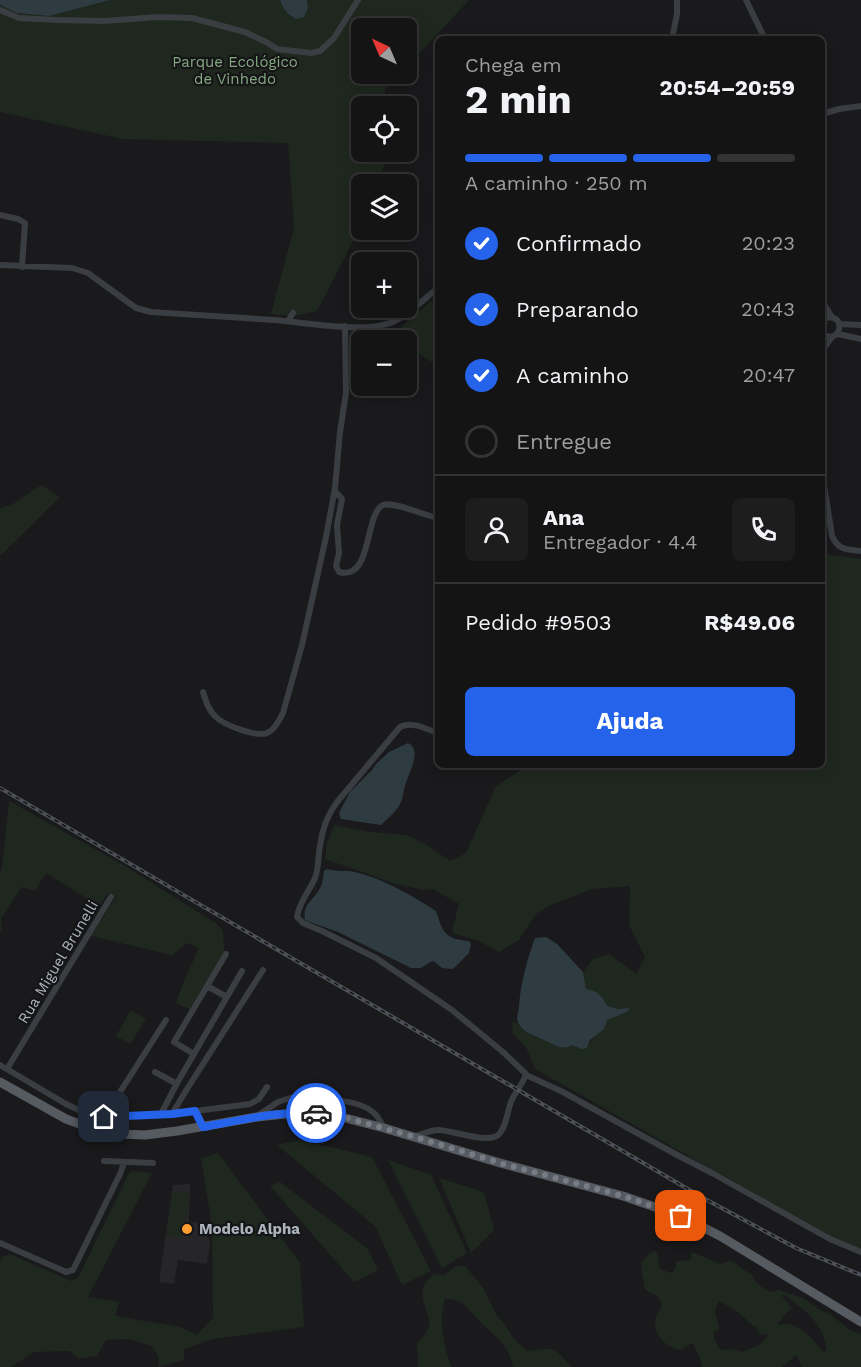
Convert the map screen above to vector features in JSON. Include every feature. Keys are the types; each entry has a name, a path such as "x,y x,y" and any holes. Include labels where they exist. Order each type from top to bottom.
{"main road":[{"path":"0,1082 76,1124 99,1131 122,1134 145,1135 294,1113 326,1113 384,1128 500,1163 623,1196 681,1216 720,1236 861,1322"}],"street":[{"path":"0,10 19,18 57,20 192,18 245,32 277,49 310,53 320,51 334,38 358,0"},
{"path":"673,36 677,0"},
{"path":"746,0 764,36"},
{"path":"825,113 861,106"},
{"path":"0,215 25,223 22,267"},
{"path":"0,265 72,268 83,271 131,305 150,312 345,327 373,327 390,323 399,319 435,290"},
{"path":"825,306 840,324 861,325"},
{"path":"288,321 292,313"},
{"path":"825,319 832,317"},
{"path":"825,347 839,331 840,324"},
{"path":"203,692 210,710 224,723 262,735 272,731 283,713 302,645 335,491 346,393 345,327"},
{"path":"825,336 835,335 861,339"},
{"path":"335,491 342,499 337,525 339,553 336,566 339,572 346,574 355,571 361,561 377,510 383,506 388,504 435,517"},
{"path":"825,491 832,536 835,541 843,549 861,551"},
{"path":"435,733 417,725 409,724 400,727 331,809 320,843 315,878 300,905 297,917 303,923 376,958 452,1010 526,1075 561,1091 830,1239 861,1252"},
{"name":"Rua Miguel Brunelli","path":"7,1069 111,897"},
{"path":"194,1054 174,1042 226,954"},
{"path":"172,1114 262,970"},
{"path":"161,1114 242,971"},
{"path":"207,986 227,997"},
{"path":"104,1117 166,1020"},
{"path":"0,1065 66,1104 85,1113 104,1117 172,1114 249,1104 259,1099 267,1088"},
{"path":"155,1072 177,1084"},
{"path":"415,1137 434,1130 442,1130 483,1138 496,1137 504,1126 512,1101 526,1075"},
{"path":"257,1117 283,1099 337,1100 367,1108 384,1128"},
{"path":"195,1111 203,1127"},
{"path":"104,1161 153,1163"},
{"path":"0,1244 66,1272 73,1270 124,1163"}],"shaded area":[{"path":"0,0 110,0 49,16 17,13 0,5"},
{"path":"280,0 307,0 308,8 304,17 296,19 290,15"},
{"path":"408,743 414,751 413,763 401,802 394,813 381,825 341,819 339,813 350,792 389,752"},
{"path":"327,869 352,871 366,875 417,899 436,911 446,934 455,939 469,941 471,944 469,953 452,969 442,968 432,961 421,968 411,968 338,932 305,920 306,907 320,888 324,871"},
{"path":"546,937 557,944 583,972 586,989 599,994 607,1006 618,1009 630,1008 627,1012 607,1020 604,1029 590,1040 587,1048 582,1049 572,1045 556,1046 528,1032 518,1022 523,980 532,946 535,938"},
{"name":"Modelo Alpha","path":"190,1184 189,1222 206,1223 210,1243 207,1264 178,1260 174,1284 159,1282 173,1185"}],"green space":[{"name":"Parque Ecológico de Vinhedo","path":"110,0 280,0 283,8 308,8 307,0 469,0 417,56 417,18 351,18 351,84 390,84 385,89 385,96 351,96 351,162 386,162 381,174 351,174 351,240 354,240 317,311 292,316 271,314 294,228 288,143 122,139 0,112 0,5 17,13 48,16"},
{"path":"435,299 435,364 417,352 417,330 398,330 412,318 417,318 417,313"},
{"path":"41,485 60,497 0,556 0,508 13,504"},
{"path":"825,554 861,559 861,1251 829,1236 535,1069 526,1047 513,1034 512,1022 518,1023 532,1036 558,1047 572,1045 587,1048 607,1020 629,1009 607,1006 586,989 583,972 593,959 609,954 636,974 645,957 629,925 630,886 592,889 548,906 536,914 519,940 499,952 479,941 453,933 459,904 433,889 423,890 396,884 325,859 327,843 334,825 371,832 406,835 425,844 450,861 466,853 496,786 524,768 825,768"},
{"path":"9,801 125,866 217,924 223,931 224,951 190,1009 176,1003 199,948 187,943 172,955 91,936 116,897 108,893 99,906 46,873 35,891 21,887 1,919 0,932 0,871"},
{"path":"131,1010 146,1019 130,1044 116,1036"},
{"path":"300,1140 372,1157 431,1271 402,1285 375,1226 277,1145"},
{"path":"218,1153 300,1263 304,1327 213,1339 184,1349 184,1360 159,1367 158,1356 152,1346 129,1339 106,1340 97,1356 79,1359 69,1351 34,1352 11,1367 0,1367 0,1262 2,1257 10,1254 71,1281 78,1278 132,1171 152,1173 88,1297 119,1302 115,1316 180,1327 197,1335 213,1318 212,1227 201,1158"},
{"path":"388,1160 431,1175 467,1253 442,1268"},
{"path":"439,1178 484,1192 494,1230 471,1253"},
{"path":"280,1182 368,1249 378,1270 354,1282 270,1186"},
{"path":"172,1192 190,1195 182,1238 166,1236"},
{"path":"655,1251 660,1269 671,1273 677,1261 690,1260 692,1252 720,1264 732,1261 751,1274 765,1289 772,1292 779,1290 803,1298 818,1309 830,1314 850,1330 861,1334 861,1367 802,1367 796,1355 782,1367 702,1367 693,1344 680,1350 675,1349 665,1343 658,1334 655,1323 662,1304 657,1296 645,1290 641,1266 641,1262","holes":["783,1294 812,1318 822,1333 826,1351 822,1351 801,1329 788,1324 777,1325 792,1308 782,1296","719,1301 738,1312 756,1327 759,1334 767,1334 761,1344 742,1352 732,1349 721,1350 715,1341 714,1334 714,1331 719,1331 715,1313"]},
{"path":"456,1266 465,1266 484,1289 497,1316 514,1339 527,1351 552,1350 572,1367 513,1367 509,1353 496,1336 463,1304 445,1299 442,1315 443,1333 452,1367 418,1367 417,1343 425,1334 429,1321 424,1304 424,1287 434,1274 444,1275"}],"railway":[{"path":"0,788 705,1199 796,1248 861,1275"}],"way so far":[{"path":"316,1113 336,1115 415,1137 500,1163 623,1196 681,1216"}],"place":[{"name":"Modelo Alpha","path":"187,1229"}],"route":[{"path":"104,1117 132,1117 195,1111 203,1127 257,1117 316,1113"}]}
